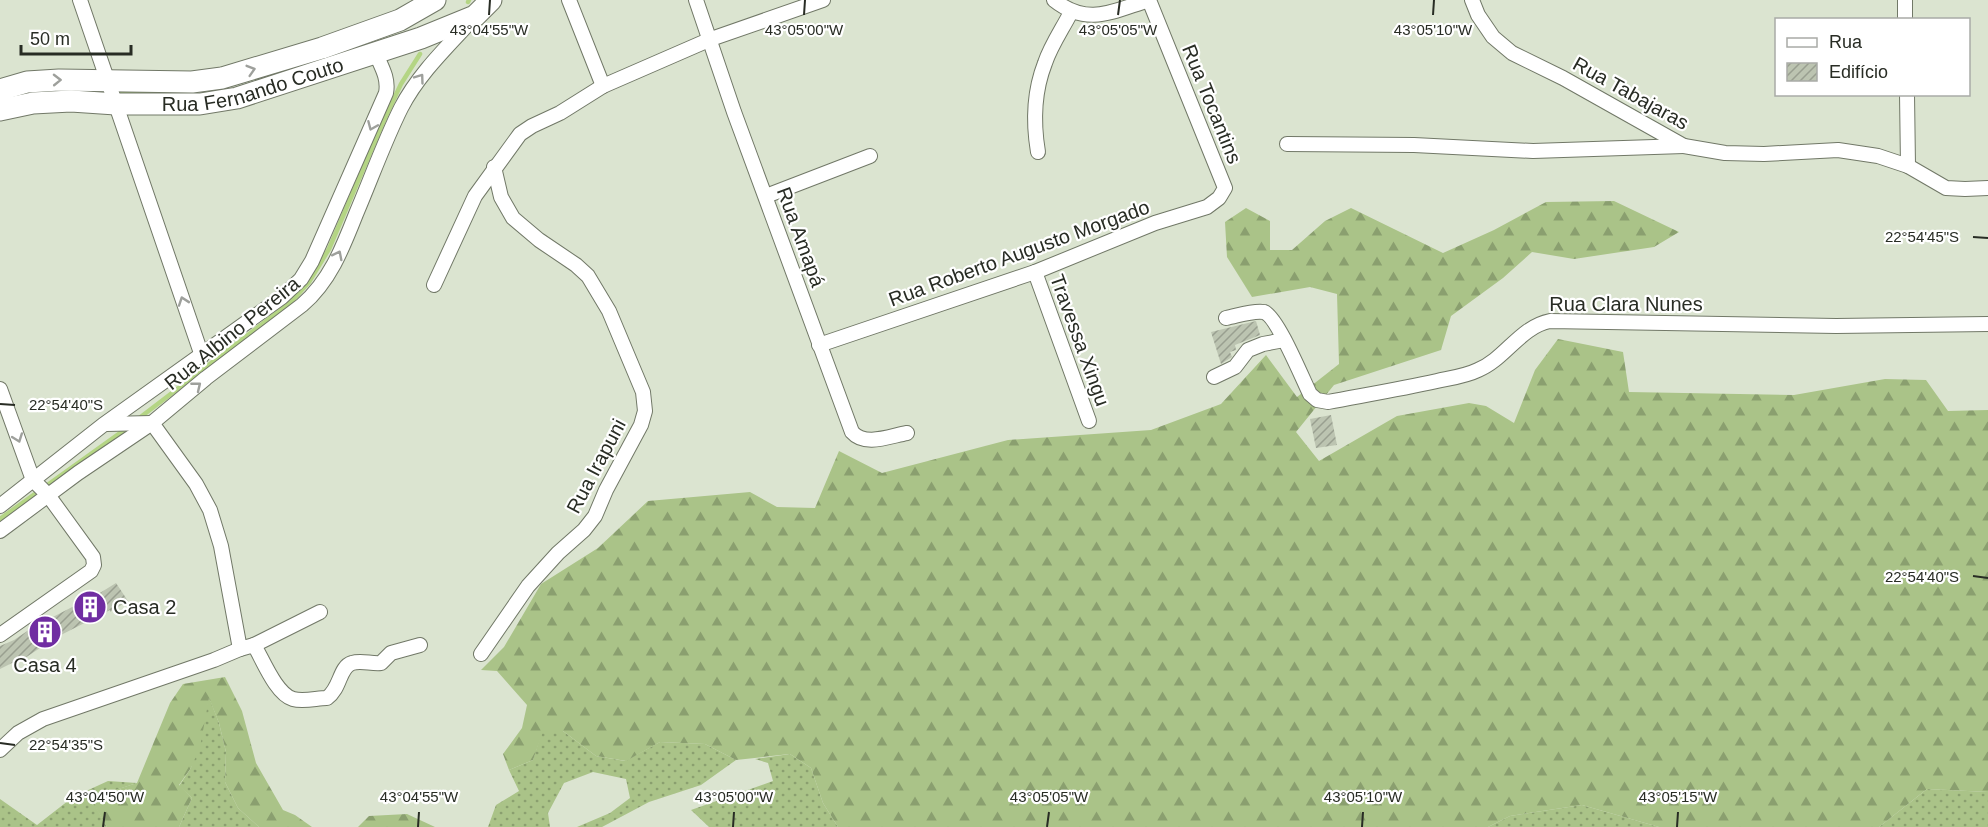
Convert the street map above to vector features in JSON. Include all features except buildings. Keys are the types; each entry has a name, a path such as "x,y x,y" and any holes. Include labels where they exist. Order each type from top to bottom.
{"main road":[{"name":"Rua Fernando Couto","path":"0,110 33,103 71,101 222,78 322,48 400,20 435,0"},
{"name":"Rua Fernando Couto","path":"0,90 27,82 59,80 113,93 200,104 237,98 421,38 475,16 491,0"}],"street":[{"path":"80,0 202,356"},
{"path":"569,0 603,86"},
{"name":"Rua Amapá","path":"696,0 734,112 852,432 856,437 868,440 907,433"},
{"path":"434,285 475,196 520,134 560,113 603,86 711,39 823,0"},
{"path":"1054,0 1071,12 1089,16 1100,15 1149,0"},
{"name":"Rua Tocantins","path":"1149,0 1226,188"},
{"name":"Rua Tabajaras","path":"1472,0 1493,37 1512,53 1563,78 1684,146 1725,153 1764,154 1838,150 1878,156 1908,166 1946,188 1988,188"},
{"path":"1905,0 1905,18"},
{"path":"1038,152 1034,127 1038,87 1045,62 1071,12"},
{"name":"Rua Albino Pereira","path":"0,506 41,488 146,423 302,305 317,291 330,272 344,244 402,106 419,78 475,16"},
{"name":"Rua Albino Pereira","path":"0,531 104,425 282,297 301,279 312,261 386,93 386,77 375,52"},
{"path":"1906,96 1908,166"},
{"path":"1287,144 1414,145 1533,151 1684,146"},
{"path":"766,196 870,156"},
{"name":"Rua Irapuni","path":"481,654 528,586 595,516 606,490 641,425 645,411 644,392 609,311 588,276 513,218 501,197 494,167"},
{"name":"Rua Roberto Augusto Morgado","path":"819,345 1035,272 1155,223 1207,207 1219,198 1226,188"},
{"name":"Travessa Xingu","path":"1035,272 1089,421"},
{"name":"Rua Clara Nunes","path":"1226,318 1253,312 1264,312 1271,316 1310,394 1317,400 1328,402 1476,372 1491,364 1531,328 1539,323 1550,321 1836,326 1988,324"},
{"path":"1214,377 1234,367 1248,350 1284,340"},
{"path":"0,389 41,488 93,557 94,565 91,570 0,635"},
{"path":"104,425 146,423 196,484 210,510 221,546 240,649"},
{"path":"0,750 18,733 43,719 254,645 320,612"},
{"path":"254,645 280,690 286,696 299,700 327,698 337,688 348,664 381,663 390,653 420,645"}],"green space":[{"path":"1614,201 1679,232 1654,247 1574,259 1532,252 1503,278 1451,316 1441,350 1334,385 1296,432 1319,461 1397,416 1469,403 1486,406 1514,423 1535,370 1558,339 1623,352 1629,392 1794,395 1885,379 1926,380 1948,411 1988,410 1988,792 1927,789 1879,827 1659,827 1582,805 1510,816 1488,827 838,827 823,803 811,768 790,754 736,760 705,744 660,742 626,761 596,756 563,731 543,731 533,760 509,770 503,754 522,728 527,705 497,671 481,670 504,647 541,584 598,548 648,501 750,492 777,507 815,508 839,451 882,473 1008,440 1151,430 1221,404 1266,355 1297,397 1339,364 1337,294 1310,287 1252,297 1227,257 1225,222 1246,208 1270,221 1270,250 1292,250 1325,221 1351,208 1443,253 1494,230 1546,202"},
{"path":"225,677 242,711 256,763 283,810 312,827 259,827 238,808 225,782 226,752 219,723 209,698 200,747 191,768 179,785 192,798 179,827 107,827 90,798 137,783 170,703 183,684"},
{"path":"209,697 219,723 226,752 225,782 238,808 259,827 179,827 192,798 179,786 191,768"},
{"path":"542,731 563,731 596,756 625,761 660,742 705,744 736,760 701,785 649,802 602,827 577,827 610,813 630,798 626,779 593,772 564,783 548,813 550,827 488,827 496,805 519,791 509,770 533,760"},
{"path":"790,754 811,768 823,803 838,827 709,827 691,810 773,781 768,763 755,759"},
{"path":"108,781 137,783 91,798 107,827 0,827 0,799 37,825 73,797"},
{"path":"1927,789 1988,792 1988,827 1879,827"},
{"path":"1582,805 1659,827 1488,827 1510,816"},
{"path":"407,814 435,827 358,827 369,816"}],"waterway":[{"path":"138,419 291,302 309,282 329,249 401,84 420,54"},
{"path":"95,91 164,92"},
{"path":"0,519 127,428"}],"place":[{"name":"Casa 2","path":"90,607"},
{"name":"Casa 4","path":"45,632"}]}
